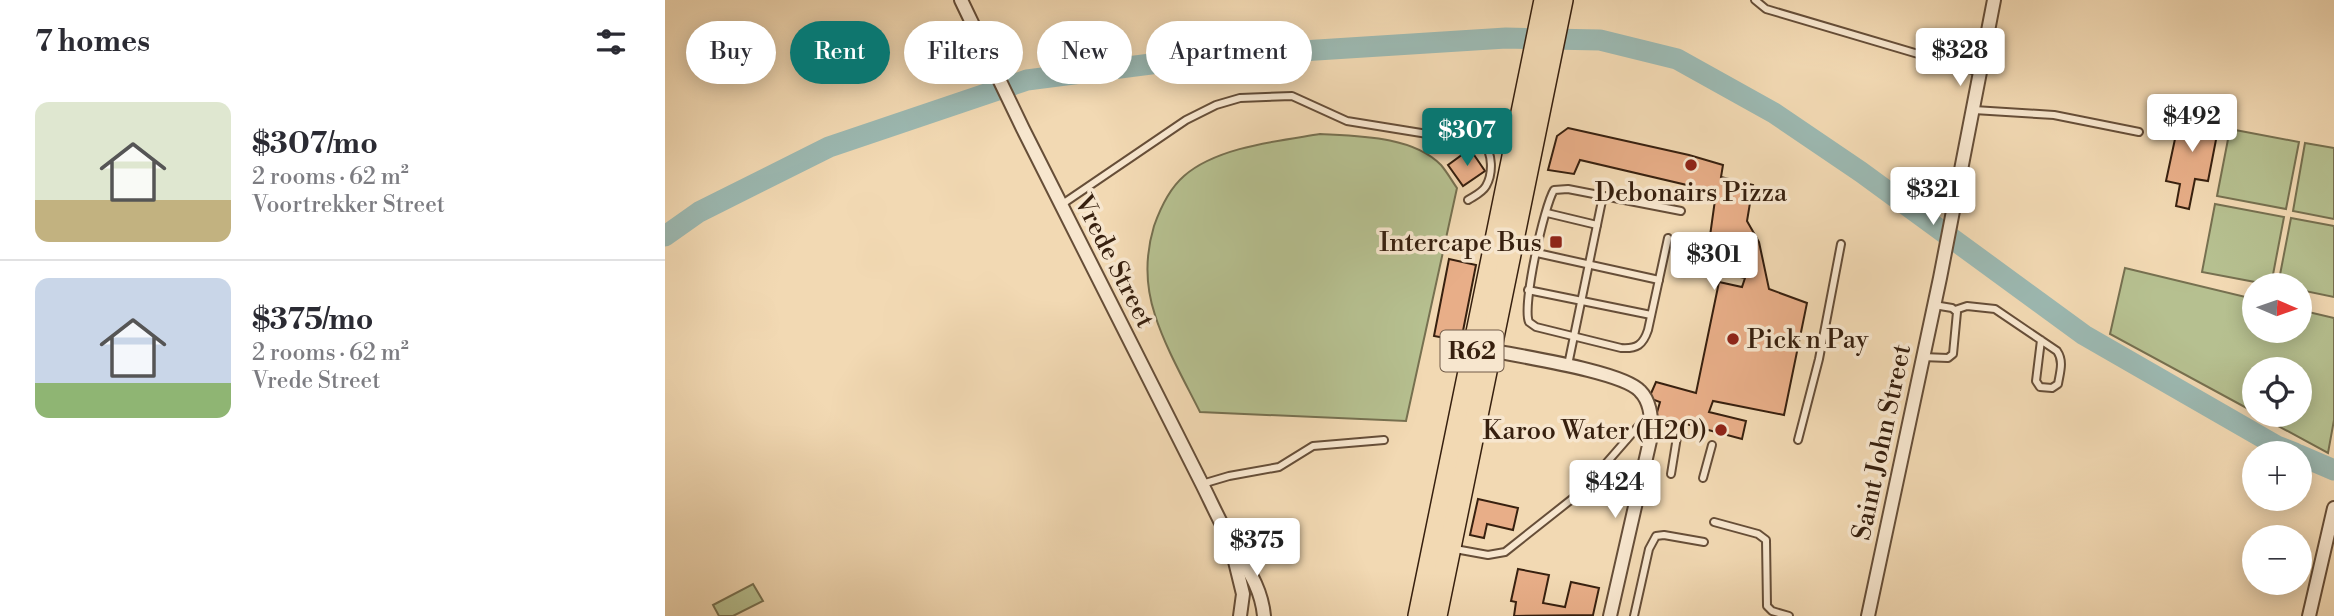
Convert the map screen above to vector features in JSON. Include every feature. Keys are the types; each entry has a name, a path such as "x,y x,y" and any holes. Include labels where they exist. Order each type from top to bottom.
{"main road":[{"name":"R62","path":"1419,616 1482,348 1535,89 1556,1"},
{"name":"R62","path":"1436,616 1450,548 1482,348"}],"street":[{"name":"Vrede Street","path":"961,0 1023,130 1202,484 1231,541 1256,582 1264,616"},
{"path":"1974,110 1994,0"},
{"name":"Saint John Street","path":"1868,616 1974,110"},
{"path":"1482,348 1619,378 1641,392 1651,412 1652,432 1610,616"},
{"path":"2309,616 2334,508"},
{"name":"Vrede Street","path":"1231,541 1243,594 1240,616"}],"lane":[{"path":"1755,0 1766,9 1979,72"},
{"path":"1061,205 1201,112 1240,98 1271,96 1292,96 1347,121 1483,143 1490,155 1489,178 1486,186 1468,200"},
{"path":"1974,110 2053,115 2139,132"},
{"path":"1668,238 1645,340 1633,349 1573,337 1536,327 1529,322 1526,311 1528,290 1554,190 1568,189 1681,211"},
{"path":"1567,366 1603,195"},
{"path":"1547,213 1597,225"},
{"path":"1798,440 1819,359 1841,244"},
{"path":"1537,253 1659,280"},
{"path":"1528,290 1651,315"},
{"path":"1934,305 1955,310 1967,306 1995,309 2041,340 2057,351 2061,356 2058,384 2052,388 2040,387 2036,382 2041,340"},
{"path":"1922,357 1951,357 1958,316 1955,310"},
{"path":"1450,548 1487,555 1505,552 1582,491 1651,412"},
{"path":"1671,474 1677,437"},
{"path":"1202,484 1279,467 1313,446 1384,440"},
{"path":"1703,478 1711,445"},
{"path":"1714,522 1758,534 1766,540 1767,606 1772,611 1789,616"},
{"path":"1634,616 1649,549 1656,536 1704,542"}],"green space":[{"path":"2230,129 2299,142 2286,209 2217,196"},
{"path":"1320,134 1384,139 1416,148 1441,165 1457,188 1406,421 1200,412 1164,339 1149,293 1149,248 1159,213 1169,193 1179,181 1213,158 1249,147"},
{"path":"2305,143 2334,148 2334,219 2293,211"},
{"path":"2215,204 2284,217 2273,273 2242,273 2242,280 2202,272"},
{"path":"2291,218 2334,226 2334,297 2312,292 2312,273 2280,273"},
{"path":"2125,268 2242,296 2242,343 2312,343 2312,313 2334,318 2334,420 2328,453 2312,444 2312,441 2306,441 2280,427 2312,427 2312,357 2242,357 2242,406 2110,334"},
{"path":"753,584 763,601 733,616 719,616 713,605"}],"building":[{"path":"2181,111 2220,119 2208,181 2195,179 2189,209 2176,206 2180,184 2166,181"},
{"path":"1568,128 1723,165 1721,177 1753,185 1747,221 1759,242 1769,289 1807,303 1784,415 1713,401 1709,412 1746,421 1742,439 1656,416 1660,402 1649,398 1656,382 1696,393 1719,282 1742,287 1745,278 1735,276 1739,255 1752,256 1754,245 1710,236 1715,200 1708,190 1580,160 1574,174 1548,170 1557,136"},
{"path":"1470,149 1485,171 1463,186 1448,165"},
{"path":"1449,259 1476,265 1461,341 1434,336"},
{"path":"1478,499 1518,508 1513,530 1487,524 1484,538 1470,535"},
{"path":"1518,569 1549,575 1543,603 1565,607 1571,582 1599,588 1593,615 1514,616 1516,602 1511,601"}],"waterway":[{"path":"665,236 699,212 829,147 1027,80 1205,57 1506,38 1600,40 1677,59 1774,113 1861,172 2084,335 2268,441"},
{"path":"2312,461 2334,470"}],"place":[{"name":"Debonairs Pizza","path":"1691,165"},
{"name":"Intercape Bus","path":"1556,242"},
{"name":"Pick n Pay","path":"1733,339"},
{"name":"Karoo Water (H2O)","path":"1721,430"}]}
